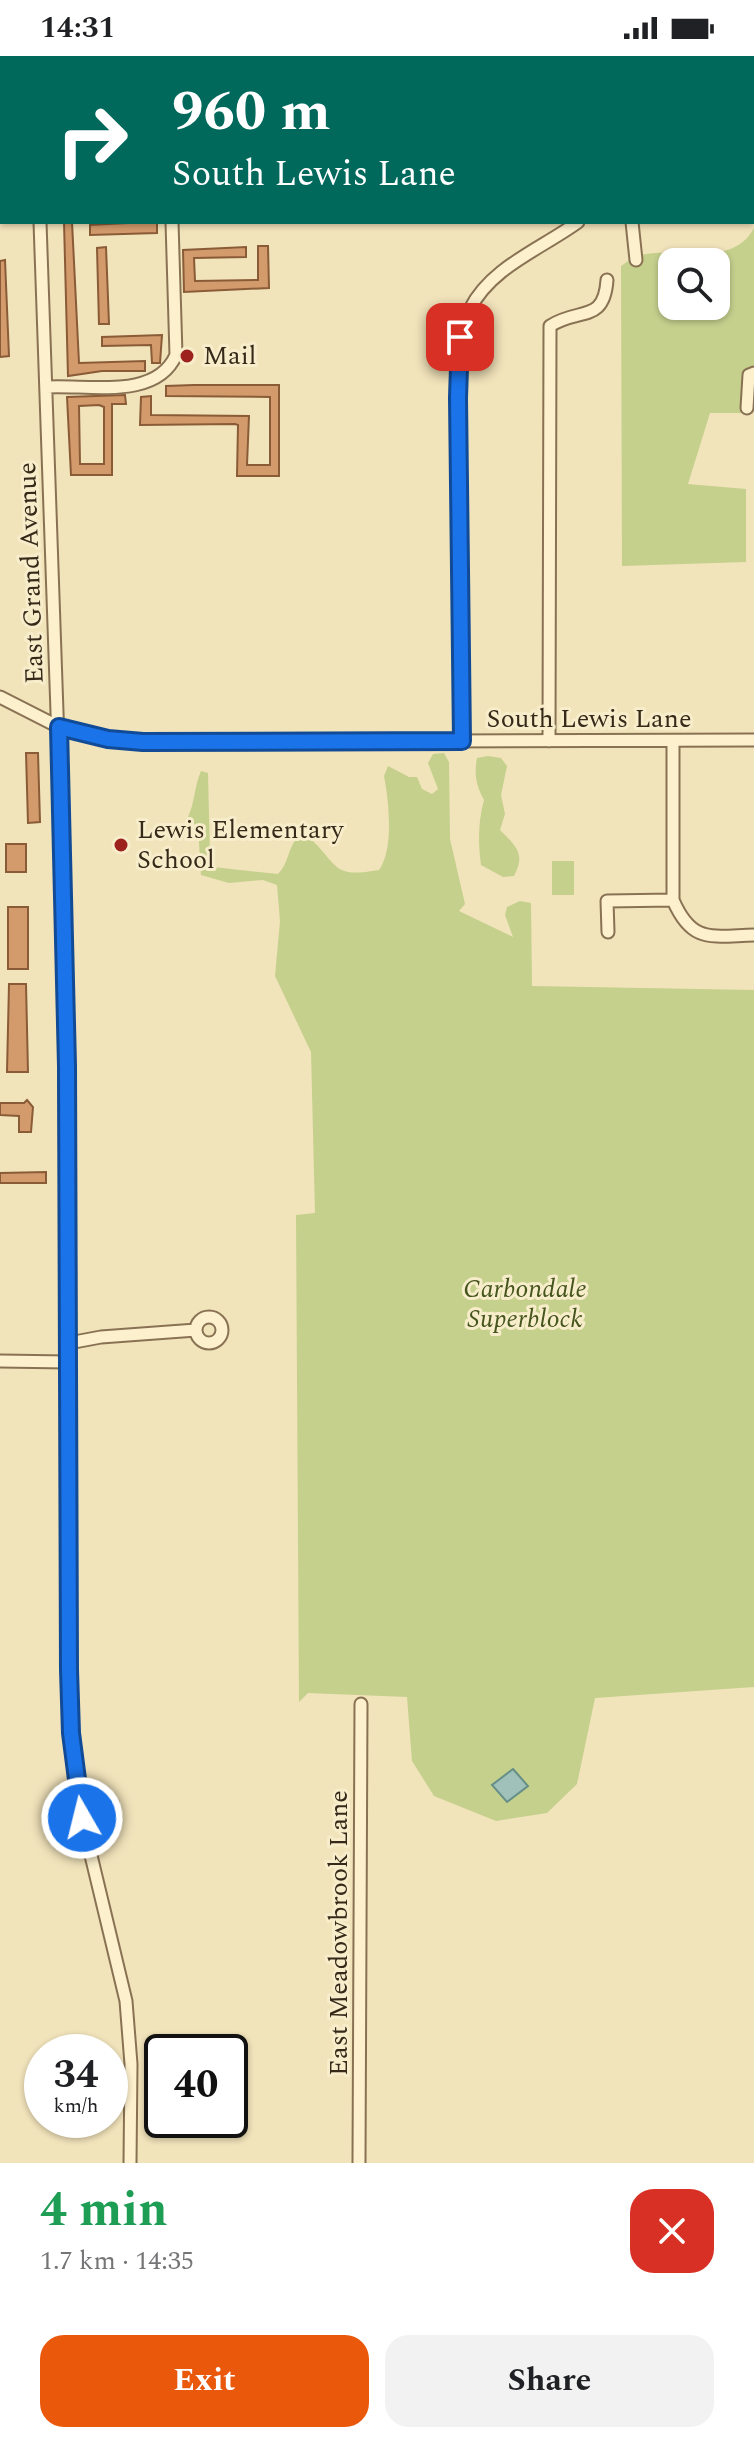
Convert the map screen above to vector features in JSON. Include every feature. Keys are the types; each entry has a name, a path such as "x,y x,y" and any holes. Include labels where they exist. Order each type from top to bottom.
{"street":[{"name":"East Grand Avenue","path":"40,224 59,727 69,1343 71,1733 82,1818 126,2001 131,2064 130,2163"},
{"path":"46,387 142,384 164,373 172,364 176,355 172,224"},
{"path":"462,741 460,337 470,308 490,282 520,258 575,224"},
{"path":"632,224 636,260"},
{"path":"549,741 550,326 561,319 597,311 606,298 607,280"},
{"path":"747,408 749,375 754,373"},
{"name":"South Lewis Lane","path":"0,697 59,727 108,739 143,742 754,740"},
{"path":"673,741 673,900 682,922 703,935 754,935"},
{"path":"608,932 607,901 673,900"},
{"path":"69,1343 101,1337 196,1330"},
{"path":"0,1361 68,1362"},
{"name":"East Meadowbrook Lane","path":"359,2163 361,1704"}],"green space":[{"path":"754,228 754,369 743,371 742,413 710,413 688,484 746,489 746,562 622,566 621,266 638,256 658,253 658,320 730,320 732,248 744,241"},
{"name":"Carbondale Superblock","path":"444,753 449,762 450,839 465,904 459,911 513,937 505,915 507,907 520,901 531,903 532,986 754,990 754,1687 595,1698 577,1784 547,1813 496,1821 434,1796 412,1761 407,1697 308,1693 299,1702 296,1215 315,1213 311,1052 275,976 280,921 277,885 263,880 229,883 201,875 198,828 188,817 201,771 208,773 210,858 213,867 278,874 297,838 310,838 344,871 379,870 387,850 389,812 384,776 388,766 409,777 417,777 422,789 432,794 438,789 428,763 433,754"},
{"path":"477,758 501,758 507,766 501,795 505,814 500,830 518,851 519,862 514,876 503,877 481,865 479,832 484,800 477,785 476,769"},
{"path":"552,861 574,861 574,895 552,895"}],"water":[{"path":"513,1769 528,1786 507,1802 492,1785"}],"building":[{"path":"64,224 72,224 79,363 145,361 145,371 102,371 68,376"},
{"path":"157,224 157,233 90,235 90,225"},
{"path":"258,246 268,246 269,288 184,292 183,250 246,247 246,257 194,258 195,281 258,280"},
{"path":"106,247 109,324 99,324 97,248"},
{"path":"5,260 9,356 0,357 0,261"},
{"path":"162,335 160,363 152,363 151,345 102,346 102,337"},
{"path":"279,385 279,476 237,476 238,425 140,425 141,397 151,396 151,415 249,416 247,465 270,465 270,397 166,396 166,386"},
{"path":"125,395 126,404 112,404 112,475 71,475 67,397","holes":["79,406 104,407 104,464 80,464"]},
{"path":"26,753 38,753 40,822 28,823"},
{"path":"6,844 26,844 26,872 6,872"},
{"path":"8,907 28,907 28,969 8,969"},
{"path":"9,984 26,984 28,1072 7,1072"},
{"path":"27,1100 33,1107 31,1132 19,1132 19,1116 0,1115 0,1103 24,1103"},
{"path":"46,1172 46,1183 0,1183 0,1173"}],"place":[{"name":"Mail","path":"187,356"},
{"name":"Lewis Elementary School","path":"121,845"}],"route":[{"path":"82,1818 71,1733 69,1670 71,1521 67,1066 59,727 108,739 143,742 462,741 460,337"}]}
